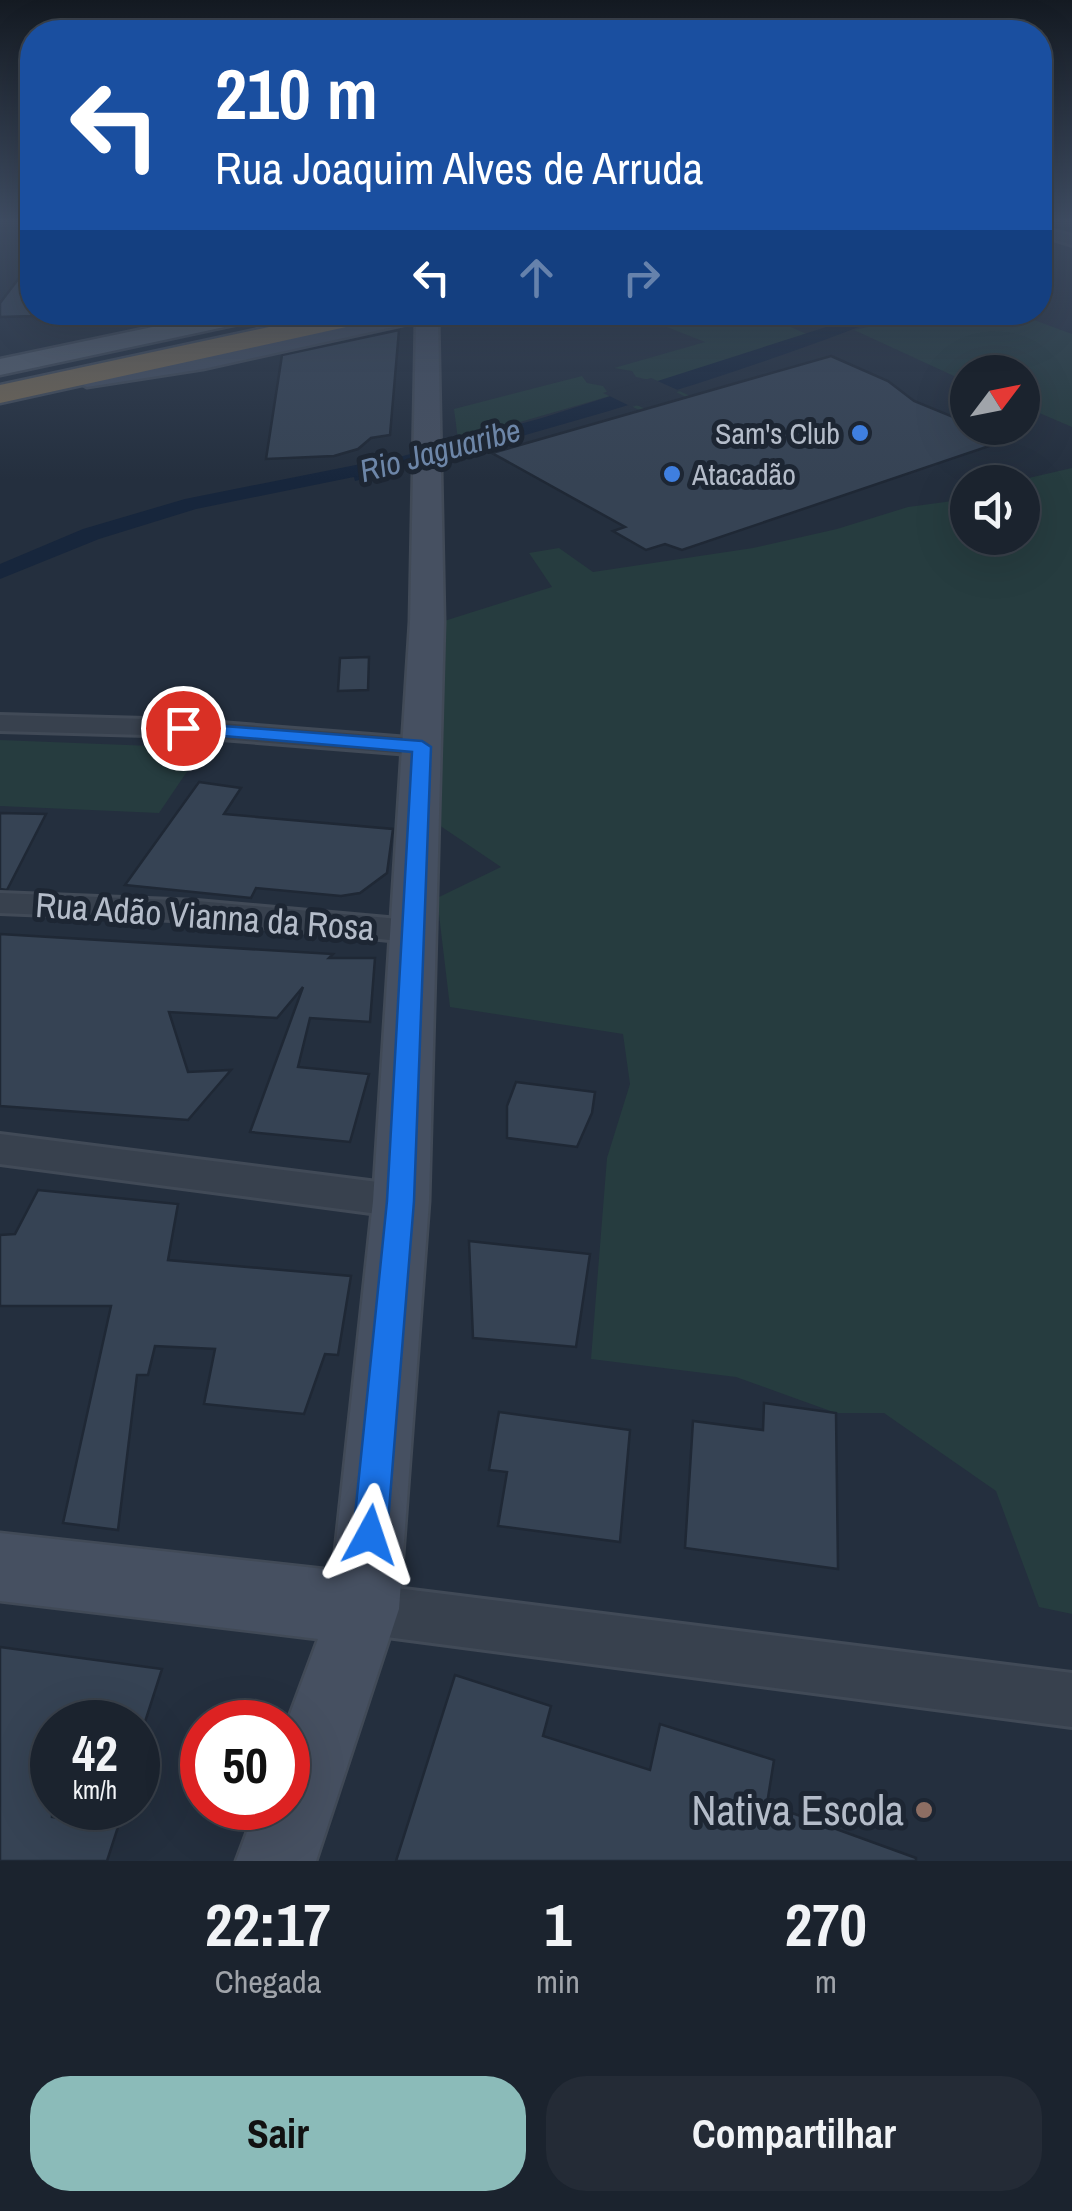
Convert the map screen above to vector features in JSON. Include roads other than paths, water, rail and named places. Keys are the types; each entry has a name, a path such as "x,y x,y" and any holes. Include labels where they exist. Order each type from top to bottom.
{"highway":[{"path":"10,382 275,325"},
{"path":"10,382 310,325"},
{"path":"10,382 108,345"}],"main road":[{"path":"108,345 201,325"},
{"path":"10,382 203,362 374,325"},
{"path":"276,1861 364,1609 400,1201 410,931 422,747 430,325"},
{"path":"0,1567 364,1609"}],"street":[{"path":"0,724 183,728 422,747"},
{"name":"Rua Adão Vianna da Rosa","path":"0,903 180,910 410,931"},
{"path":"0,1150 400,1201"},
{"path":"364,1609 1072,1700"}],"water":[{"path":"833,325 863,325 628,405 355,481 352,470 542,418"}],"waterway":[{"name":"Rio Jaguaribe","path":"0,572 91,534 192,503 396,463"}],"place":[{"name":"Sam's Club","path":"860,433"},
{"name":"Atacadão","path":"672,474"},
{"name":"Nativa Escola","path":"924,1810"}]}
